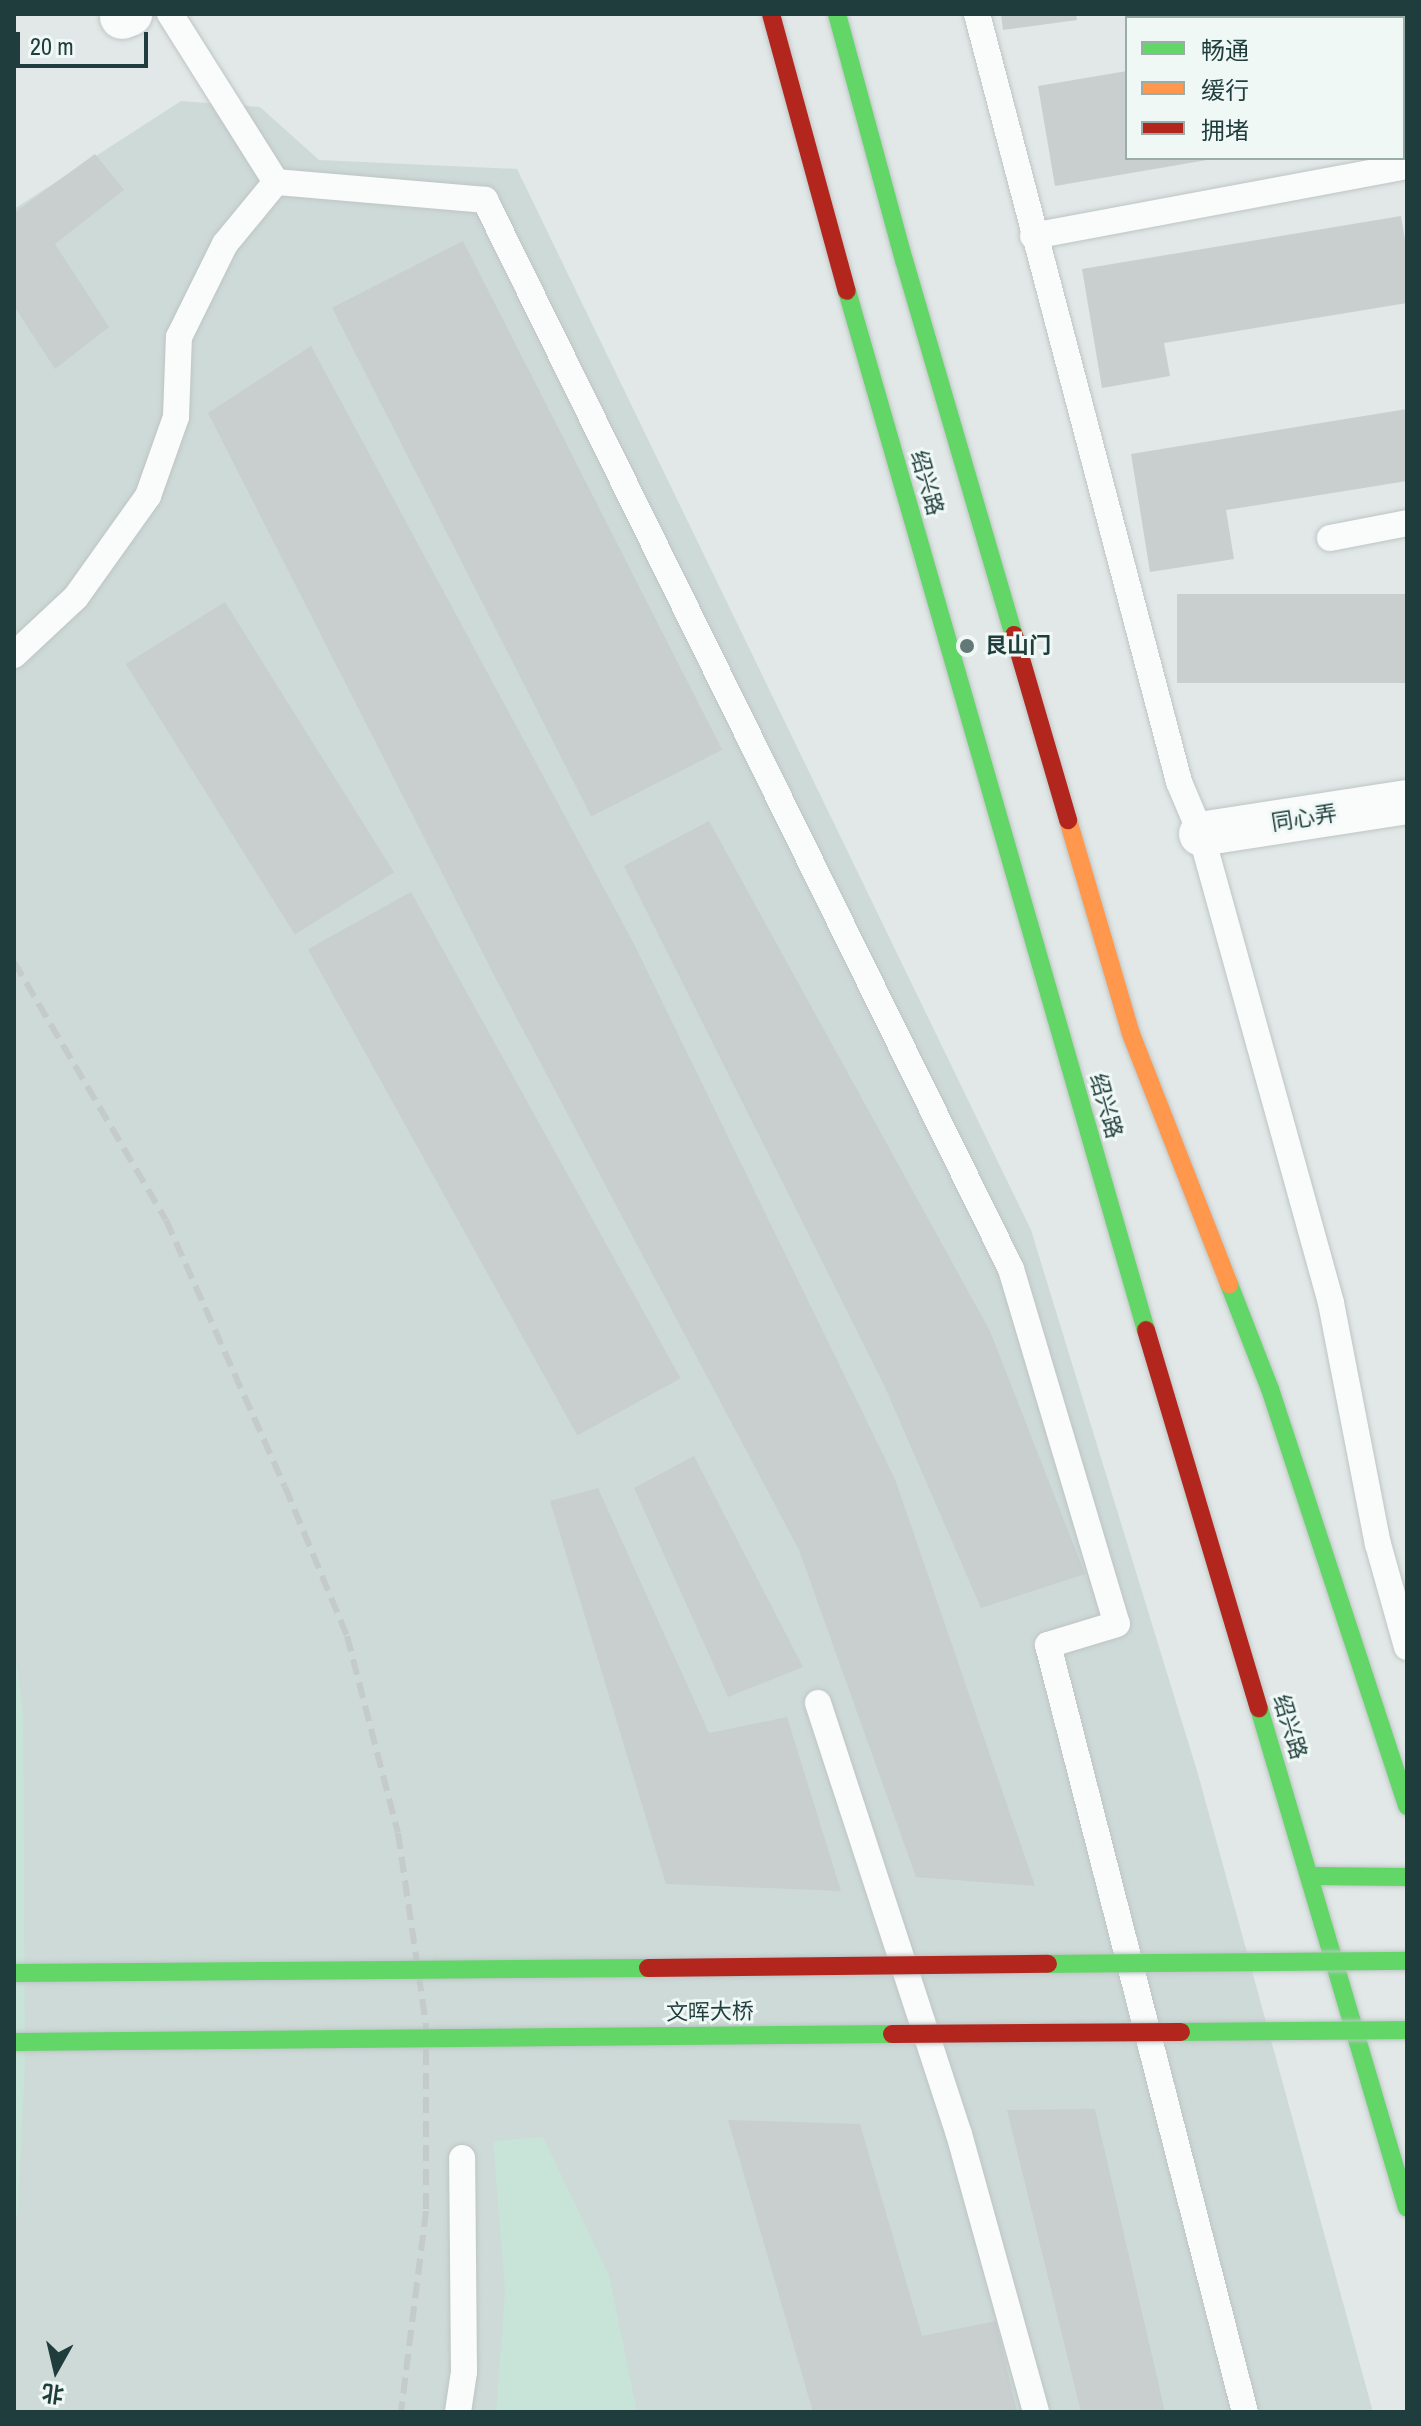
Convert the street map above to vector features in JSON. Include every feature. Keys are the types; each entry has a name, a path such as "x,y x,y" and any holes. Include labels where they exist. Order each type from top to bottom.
{"main road":[{"name":"绍兴路","path":"771,14 800,127 1188,1475 1311,1876 1407,2208"},
{"name":"绍兴路","path":"837,14 904,260 1131,1034 1270,1389 1407,1806"},
{"path":"1311,1876 1407,1877"},
{"name":"文晖大桥","path":"14,1973 1407,1961"},
{"name":"文晖大桥","path":"14,2042 1407,2030"},
{"path":"1383,2127 1407,2125"}],"street":[{"name":"同心弄","path":"1201,834 1407,802"}],"lane":[{"path":"170,14 276,182"},
{"path":"977,14 1179,782 1201,834 1331,1303 1378,1544 1407,1647"},
{"path":"1033,236 1407,166"},
{"path":"14,655 76,597 148,496 176,417 179,337 225,244 276,182"},
{"path":"276,182 485,200 1011,1269 1117,1624 1048,1645 1245,2412"},
{"path":"1330,538 1407,523"},
{"path":"818,1703 959,2134 1036,2412"},
{"path":"458,2412 464,2372 462,2158"}],"shaded area":[{"path":"181,101 260,107 319,160 517,169 1031,1230 1198,1774 1373,2412 14,2412 14,209"}],"green space":[{"path":"14,1647 23,1710 25,2061 18,2211 14,2229"},
{"path":"543,2137 609,2275 637,2412 496,2412 505,2292 493,2141"}],"building":[{"path":"1001,14 1076,14 1077,20 1003,30"},
{"path":"1407,24 1407,125 1405,125"},
{"path":"1125,71 1125,160 1207,160 1055,186 1038,86"},
{"path":"95,154 124,190 55,244 109,327 55,369 14,306 14,213"},
{"path":"1401,216 1407,252 1407,303 1164,343 1170,376 1102,388 1082,269"},
{"path":"463,241 722,750 591,817 332,308"},
{"path":"311,346 634,944 895,1479 1035,1886 916,1877 799,1550 497,981 208,413"},
{"path":"1407,409 1407,481 1226,510 1234,559 1150,572 1131,454"},
{"path":"1177,594 1407,594 1407,683 1177,683"},
{"path":"225,602 394,873 295,935 126,664"},
{"path":"709,821 990,1331 1085,1574 981,1608 884,1385 624,866"},
{"path":"411,892 681,1378 577,1435 308,949"},
{"path":"694,1456 803,1667 728,1697 634,1488"},
{"path":"598,1488 709,1733 787,1717 841,1891 666,1884 550,1501"},
{"path":"1095,2109 1165,2412 1081,2412 1007,2110"},
{"path":"728,2120 860,2124 922,2336 996,2321 1017,2412 813,2412"}],"railway":[{"path":"14,962 166,1220 285,1487 347,1636 398,1833 426,2025 426,2211 401,2412"}],"traffic: fast":[{"path":"837,14 904,260 1014,635"},
{"path":"847,291 1146,1330"},
{"path":"1229,1284 1270,1389 1407,1806"},
{"path":"1259,1708 1407,2208"},
{"path":"1311,1876 1407,1877"},
{"path":"1048,1964 1407,1961"},
{"path":"14,1973 648,1968"},
{"path":"1181,2032 1407,2030"},
{"path":"14,2042 892,2034"}],"traffic: slow":[{"path":"1068,820 1131,1034 1229,1284"}],"traffic: jam":[{"path":"771,14 847,291"},
{"path":"1014,635 1068,820"},
{"path":"1146,1330 1259,1708"},
{"path":"648,1968 1048,1964"},
{"path":"892,2034 1181,2032"}],"place":[{"name":"艮山门","path":"967,646"}]}
